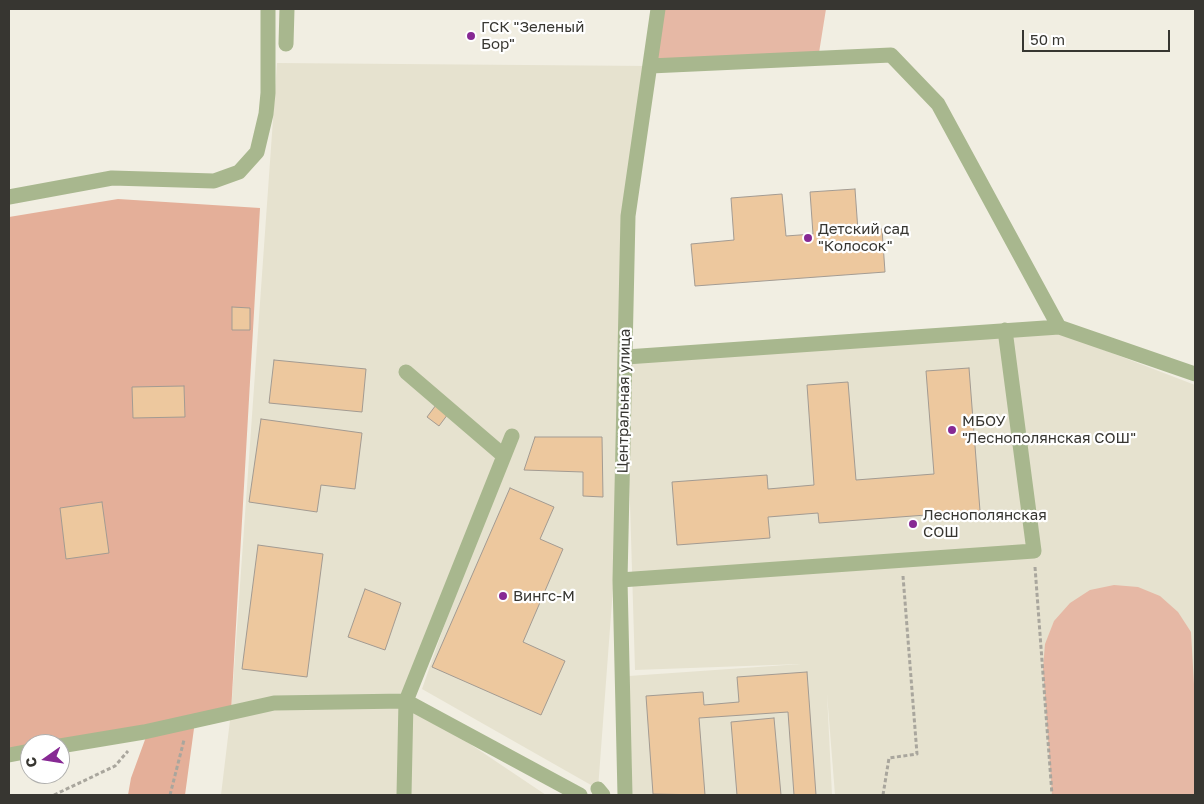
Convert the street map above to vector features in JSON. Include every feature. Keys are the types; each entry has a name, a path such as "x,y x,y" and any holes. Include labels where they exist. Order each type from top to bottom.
{"street":[{"path":"9,197 112,178 214,181 239,172 257,152 266,114 268,93 268,9"},
{"path":"286,44 287,9"},
{"name":"Центральная улица","path":"625,795 620,580 628,216 650,66 650,47 658,9"},
{"path":"650,66 891,56 938,104 1059,327"},
{"path":"626,357 1059,327 1195,374"},
{"path":"620,580 1034,550 1005,330"},
{"path":"406,372 504,456"},
{"path":"404,795 406,701 512,436"},
{"path":"70,744 144,732 274,702 406,701 580,795"}],"path":[{"path":"1034,550 1052,795"},
{"path":"883,795 889,758 916,754 902,560"},
{"path":"170,795 189,722"},
{"path":"54,795 115,766 144,732"}],"shaded area":[{"path":"658,9 826,9 818,59 650,66"},
{"path":"277,63 650,66 628,216 626,356 1060,333 1195,385 1195,795 835,795 827,694 832,795 632,795 629,676 801,664 635,670 626,371 623,454 598,789 422,689 498,472 406,701 546,795 221,795 231,712"},
{"path":"118,199 260,208 231,712 70,739 70,734 20,734 20,747 9,749 9,217"},
{"path":"1114,585 1138,587 1160,596 1178,612 1191,632 1195,702 1195,795 1052,795 1043,668 1045,644 1054,621 1070,603 1090,590"},
{"path":"195,721 185,795 128,795 131,778 146,737"}],"building":[{"name":"Детский сад \"Колосок\"","path":"855,189 858,231 882,229 885,272 695,286 691,244 734,240 731,198 782,194 786,236 813,234 810,192"},
{"path":"232,307 250,308 250,330 232,330"},
{"path":"274,360 366,369 362,412 269,403"},
{"name":"МБОУ \"Леснополянская СОШ\"","path":"969,368 980,511 819,523 818,513 768,517 770,538 677,545 672,482 767,475 768,489 814,485 807,385 848,382 856,480 934,474 926,371"},
{"path":"184,386 185,417 133,418 132,387"},
{"path":"436,405 448,414 439,426 427,417"},
{"path":"261,419 362,433 355,489 321,485 317,512 249,502"},
{"path":"535,437 602,437 603,497 583,496 583,472 524,470"},
{"name":"Вингс-М","path":"510,488 554,507 540,539 563,549 523,642 565,661 541,715 432,667"},
{"path":"102,502 109,553 66,559 60,508"},
{"path":"258,545 323,554 307,677 242,669"},
{"path":"365,589 401,603 385,650 348,637"},
{"path":"807,672 816,795 794,795 788,712 699,718 705,795 653,794 646,696 703,692 704,705 739,702 737,677"},
{"path":"774,718 781,795 737,795 731,722"}],"place":[{"name":"ГСК \"Зеленый Бор\"","path":"471,36"},
{"name":"Детский сад \"Колосок\"","path":"808,238"},
{"name":"МБОУ \"Леснополянская СОШ\"","path":"952,430"},
{"name":"Леснополянская СОШ","path":"913,524"},
{"name":"Вингс-М","path":"503,596"}]}
